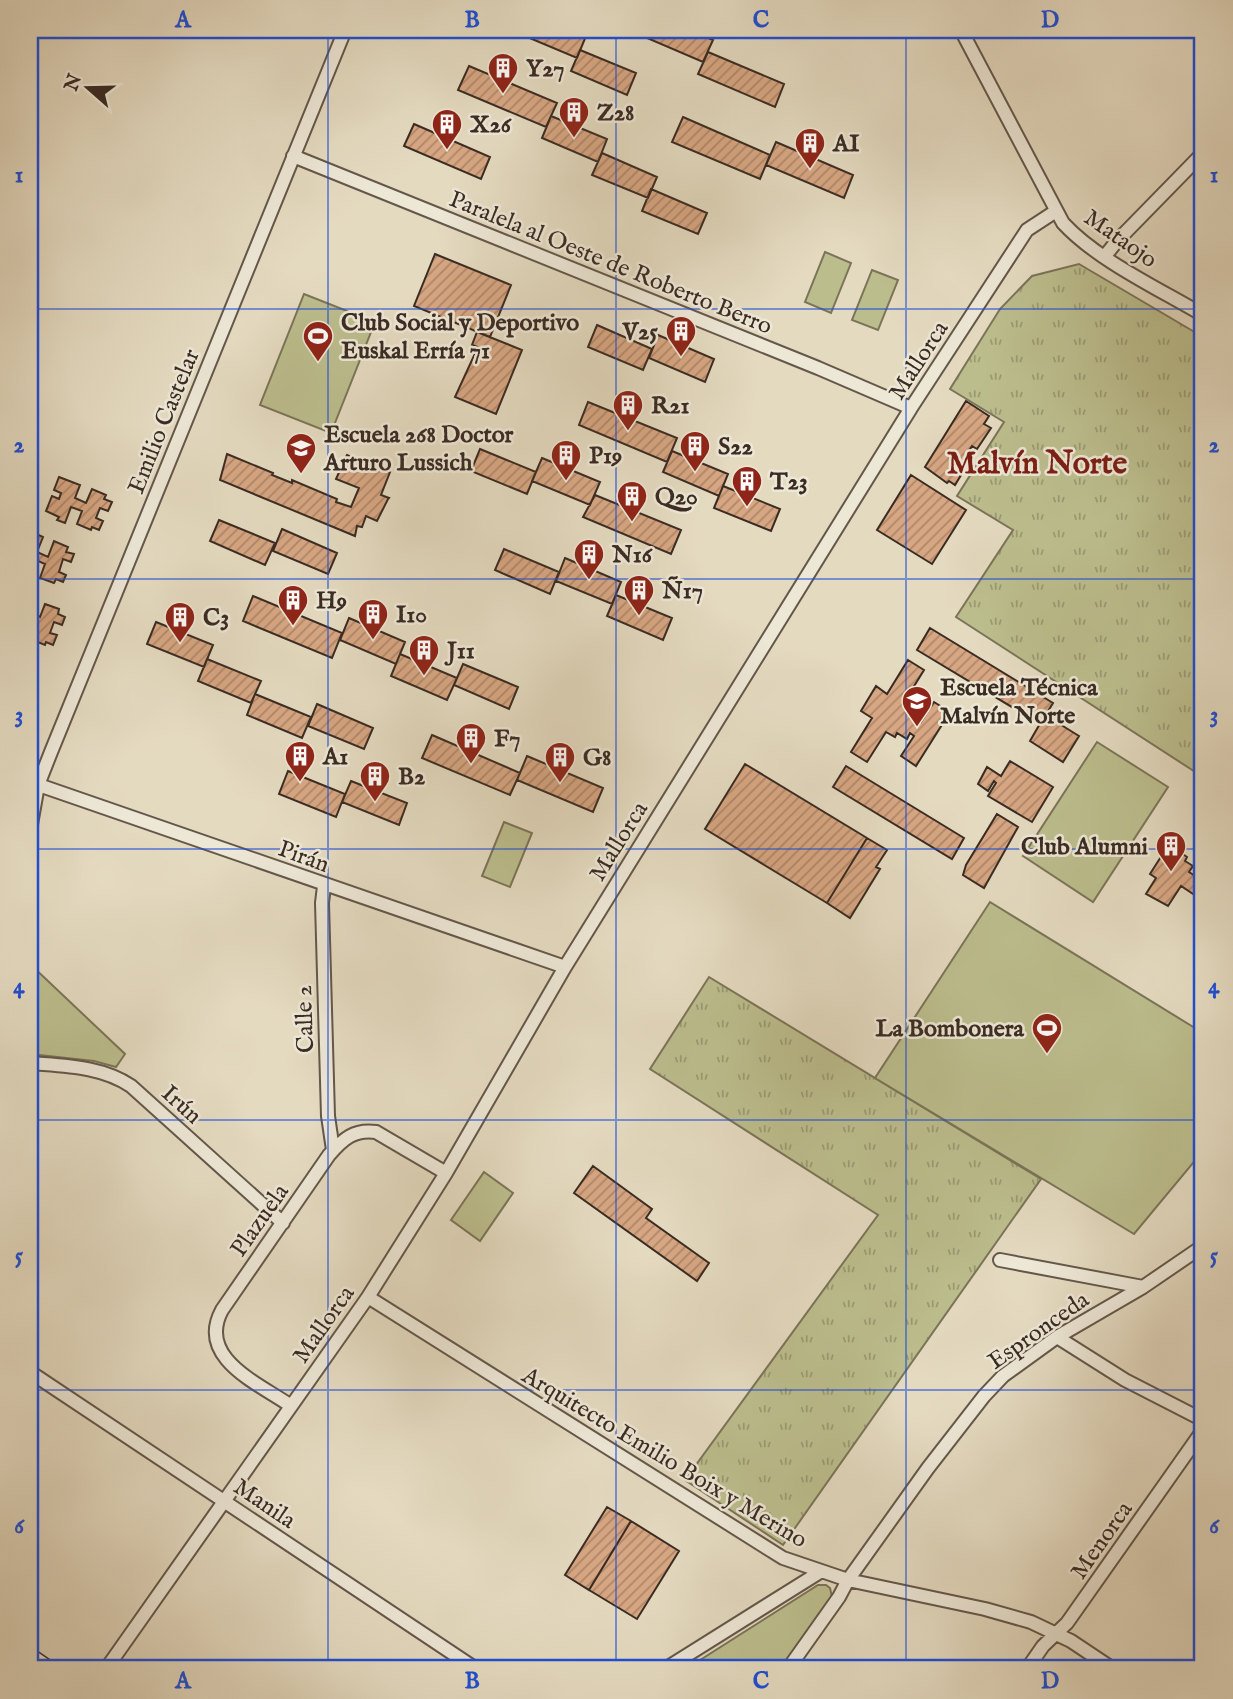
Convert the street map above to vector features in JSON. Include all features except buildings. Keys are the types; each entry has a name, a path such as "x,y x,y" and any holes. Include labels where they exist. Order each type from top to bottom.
{"street":[{"name":"Emilio Castelar","path":"30,830 34,784 345,30"},
{"path":"961,30 1056,211"},
{"path":"1105,257 1117,241 1203,153"},
{"name":"Paralela al Oeste de Roberto Berro","path":"293,156 911,408"},
{"name":"Mataojo","path":"1056,211 1074,234 1105,257 1203,315"},
{"name":"Mallorca","path":"106,1669 368,1297 446,1172 565,967 911,408 1027,230 1056,211"},
{"name":"Pirán","path":"34,784 565,967"},
{"name":"Calle 2","path":"324,886 322,903 328,1116 333,1150"},
{"name":"Irún","path":"30,1063 94,1070 117,1077 131,1086 283,1223"},
{"name":"Plazuela","path":"291,1406 231,1364 216,1344 215,1322 222,1310 333,1150 347,1137 365,1130 376,1132 446,1172"},
{"name":"Espronceda","path":"788,1669 848,1580 984,1396 1003,1376 1057,1337 1201,1251"},
{"path":"1000,1261 1143,1287"},
{"name":"Arquitecto Emilio Boix y Merino","path":"368,1297 783,1558 848,1580 985,1609 1031,1622 1084,1648 1113,1669"},
{"path":"1057,1337 1125,1380 1203,1420"},
{"name":"Manila","path":"30,1372 476,1669"},
{"name":"Menorca","path":"1027,1669 1043,1646 1067,1623 1203,1430"},
{"path":"665,1669 820,1572"},
{"path":"30,1658 46,1669"}],"green space":[{"path":"825,252 851,263 831,313 805,302"},
{"path":"1079,264 1203,337 1203,777 956,617 1013,530 957,496 1004,422 950,389 1000,309 1032,276"},
{"path":"872,270 898,280 878,330 852,320"},
{"name":"Club Social y Deportivo Euskal Erría 71","path":"304,294 375,322 331,433 260,405"},
{"path":"1097,742 1168,787 1093,902 1023,856"},
{"path":"504,822 532,833 510,887 482,876"},
{"name":"La Bombonera","path":"990,902 1203,1033 1203,1151 1134,1234 875,1078"},
{"path":"30,964 125,1054 116,1067 94,1061 30,1054"},
{"path":"709,977 1041,1179 783,1545 685,1480 878,1215 650,1069"},
{"path":"484,1172 513,1193 480,1241 451,1220"},
{"path":"818,1585 830,1588 832,1597 783,1669 686,1669"}],"place":[{"name":"Y27","path":"503,95"},
{"name":"Z28","path":"574,139"},
{"name":"X26","path":"447,151"},
{"name":"AI","path":"810,170"},
{"name":"V25","path":"681,358"},
{"name":"Club Social y Deportivo Euskal Erría 71","path":"318,363"},
{"name":"R21","path":"628,432"},
{"name":"S22","path":"695,473"},
{"name":"Escuela 268 Doctor Arturo Lussich","path":"301,475"},
{"name":"P19","path":"566,482"},
{"name":"T23","path":"747,508"},
{"name":"Q20","path":"632,523"},
{"name":"N16","path":"589,581"},
{"name":"Ñ17","path":"639,617"},
{"name":"H9","path":"293,627"},
{"name":"I10","path":"373,641"},
{"name":"C3","path":"180,644"},
{"name":"J11","path":"424,677"},
{"name":"Escuela Técnica Malvín Norte","path":"917,728"},
{"name":"F7","path":"471,765"},
{"name":"A1","path":"300,783"},
{"name":"G8","path":"560,784"},
{"name":"B2","path":"375,803"},
{"name":"Club Alumni","path":"1171,873"},
{"name":"La Bombonera","path":"1047,1055"}],"district":[{"name":"Malvín Norte","path":"1037,462"}]}
